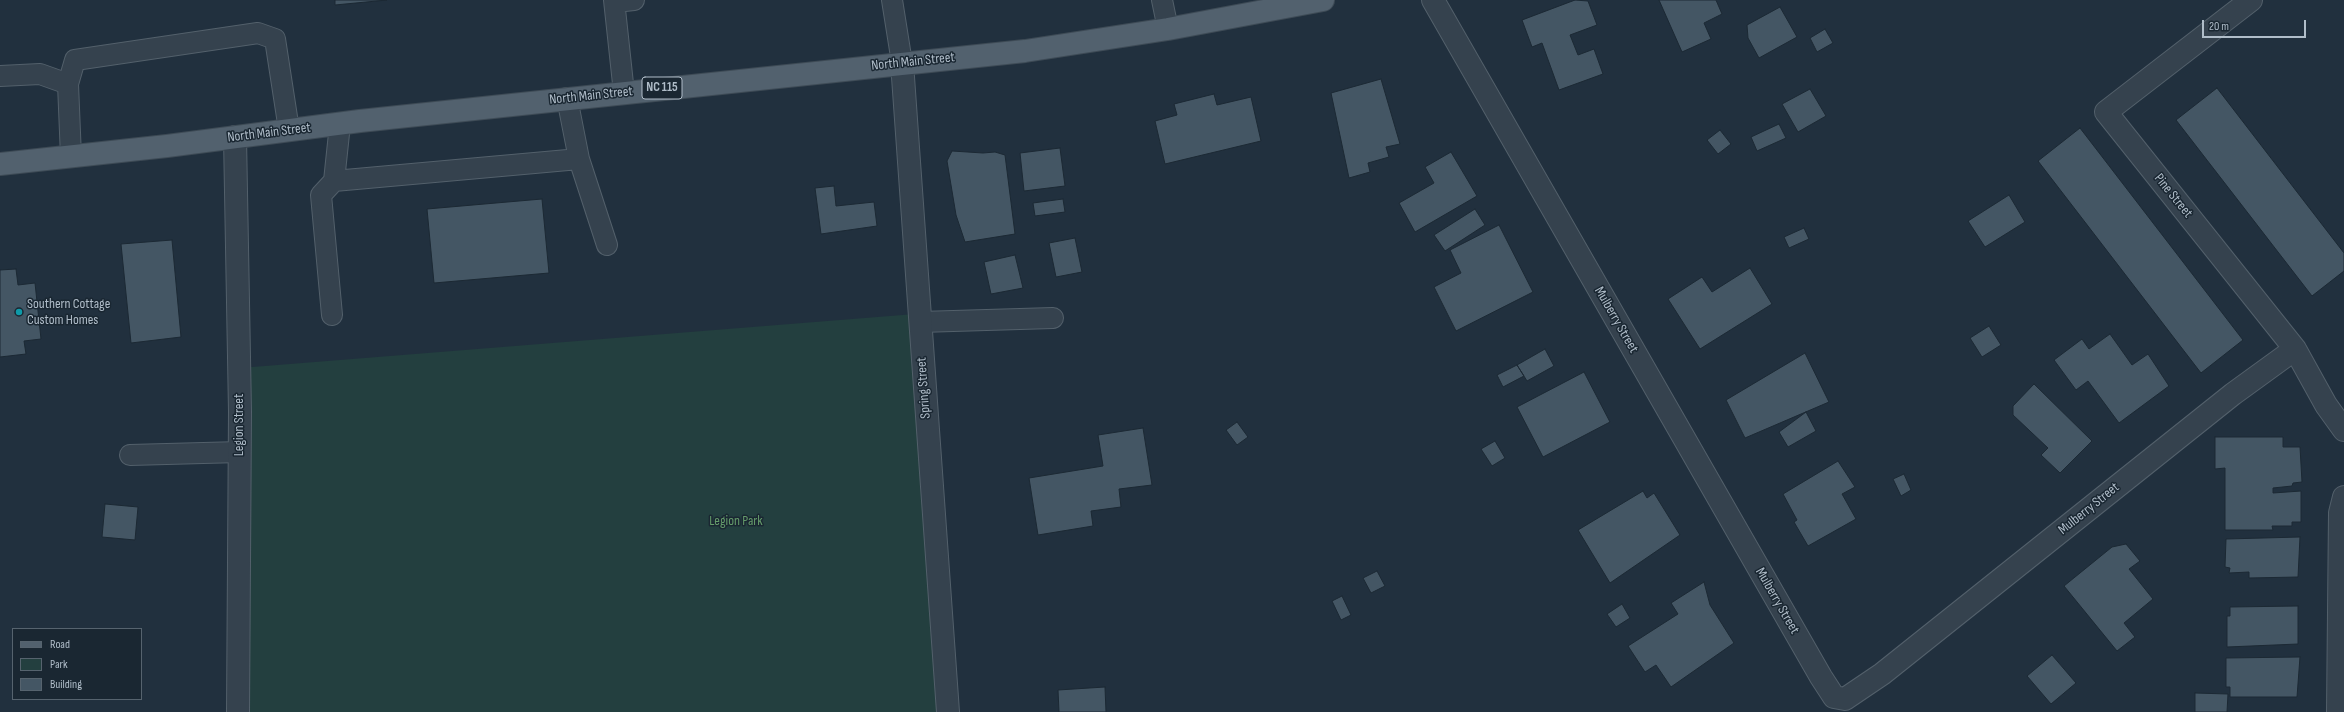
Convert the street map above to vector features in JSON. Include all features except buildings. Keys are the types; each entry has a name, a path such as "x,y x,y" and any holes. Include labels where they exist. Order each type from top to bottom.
{"main road":[{"name":"North Main Street","path":"0,164 567,98 1025,51 1168,29 1323,0"}],"street":[{"name":"Mulberry Street","path":"1433,0 1834,698 1845,699 1882,674 2233,394 2295,349"},
{"name":"Pine Street","path":"2251,0 2106,112 2295,349 2326,405 2344,430"},
{"name":"Spring Street","path":"902,63 948,712"},
{"name":"Legion Street","path":"235,137 240,452 238,712"},
{"path":"2338,712 2340,513 2344,497"}],"lane":[{"path":"892,0 902,63"},
{"path":"1162,0 1168,29"},
{"path":"621,1 624,93"},
{"path":"71,156 68,84 75,60 258,33 275,39 289,130"},
{"path":"0,76 40,74 68,84"},
{"path":"567,98 579,159 606,245"},
{"path":"332,315 321,195 334,181 340,124"},
{"path":"334,181 579,159"},
{"path":"920,322 1053,318"},
{"path":"130,455 240,452"}],"green space":[{"name":"Legion Park","path":"915,314 946,712 238,712 240,368"}],"place":[{"name":"Southern Cottage Custom Homes","path":"19,312"}]}
